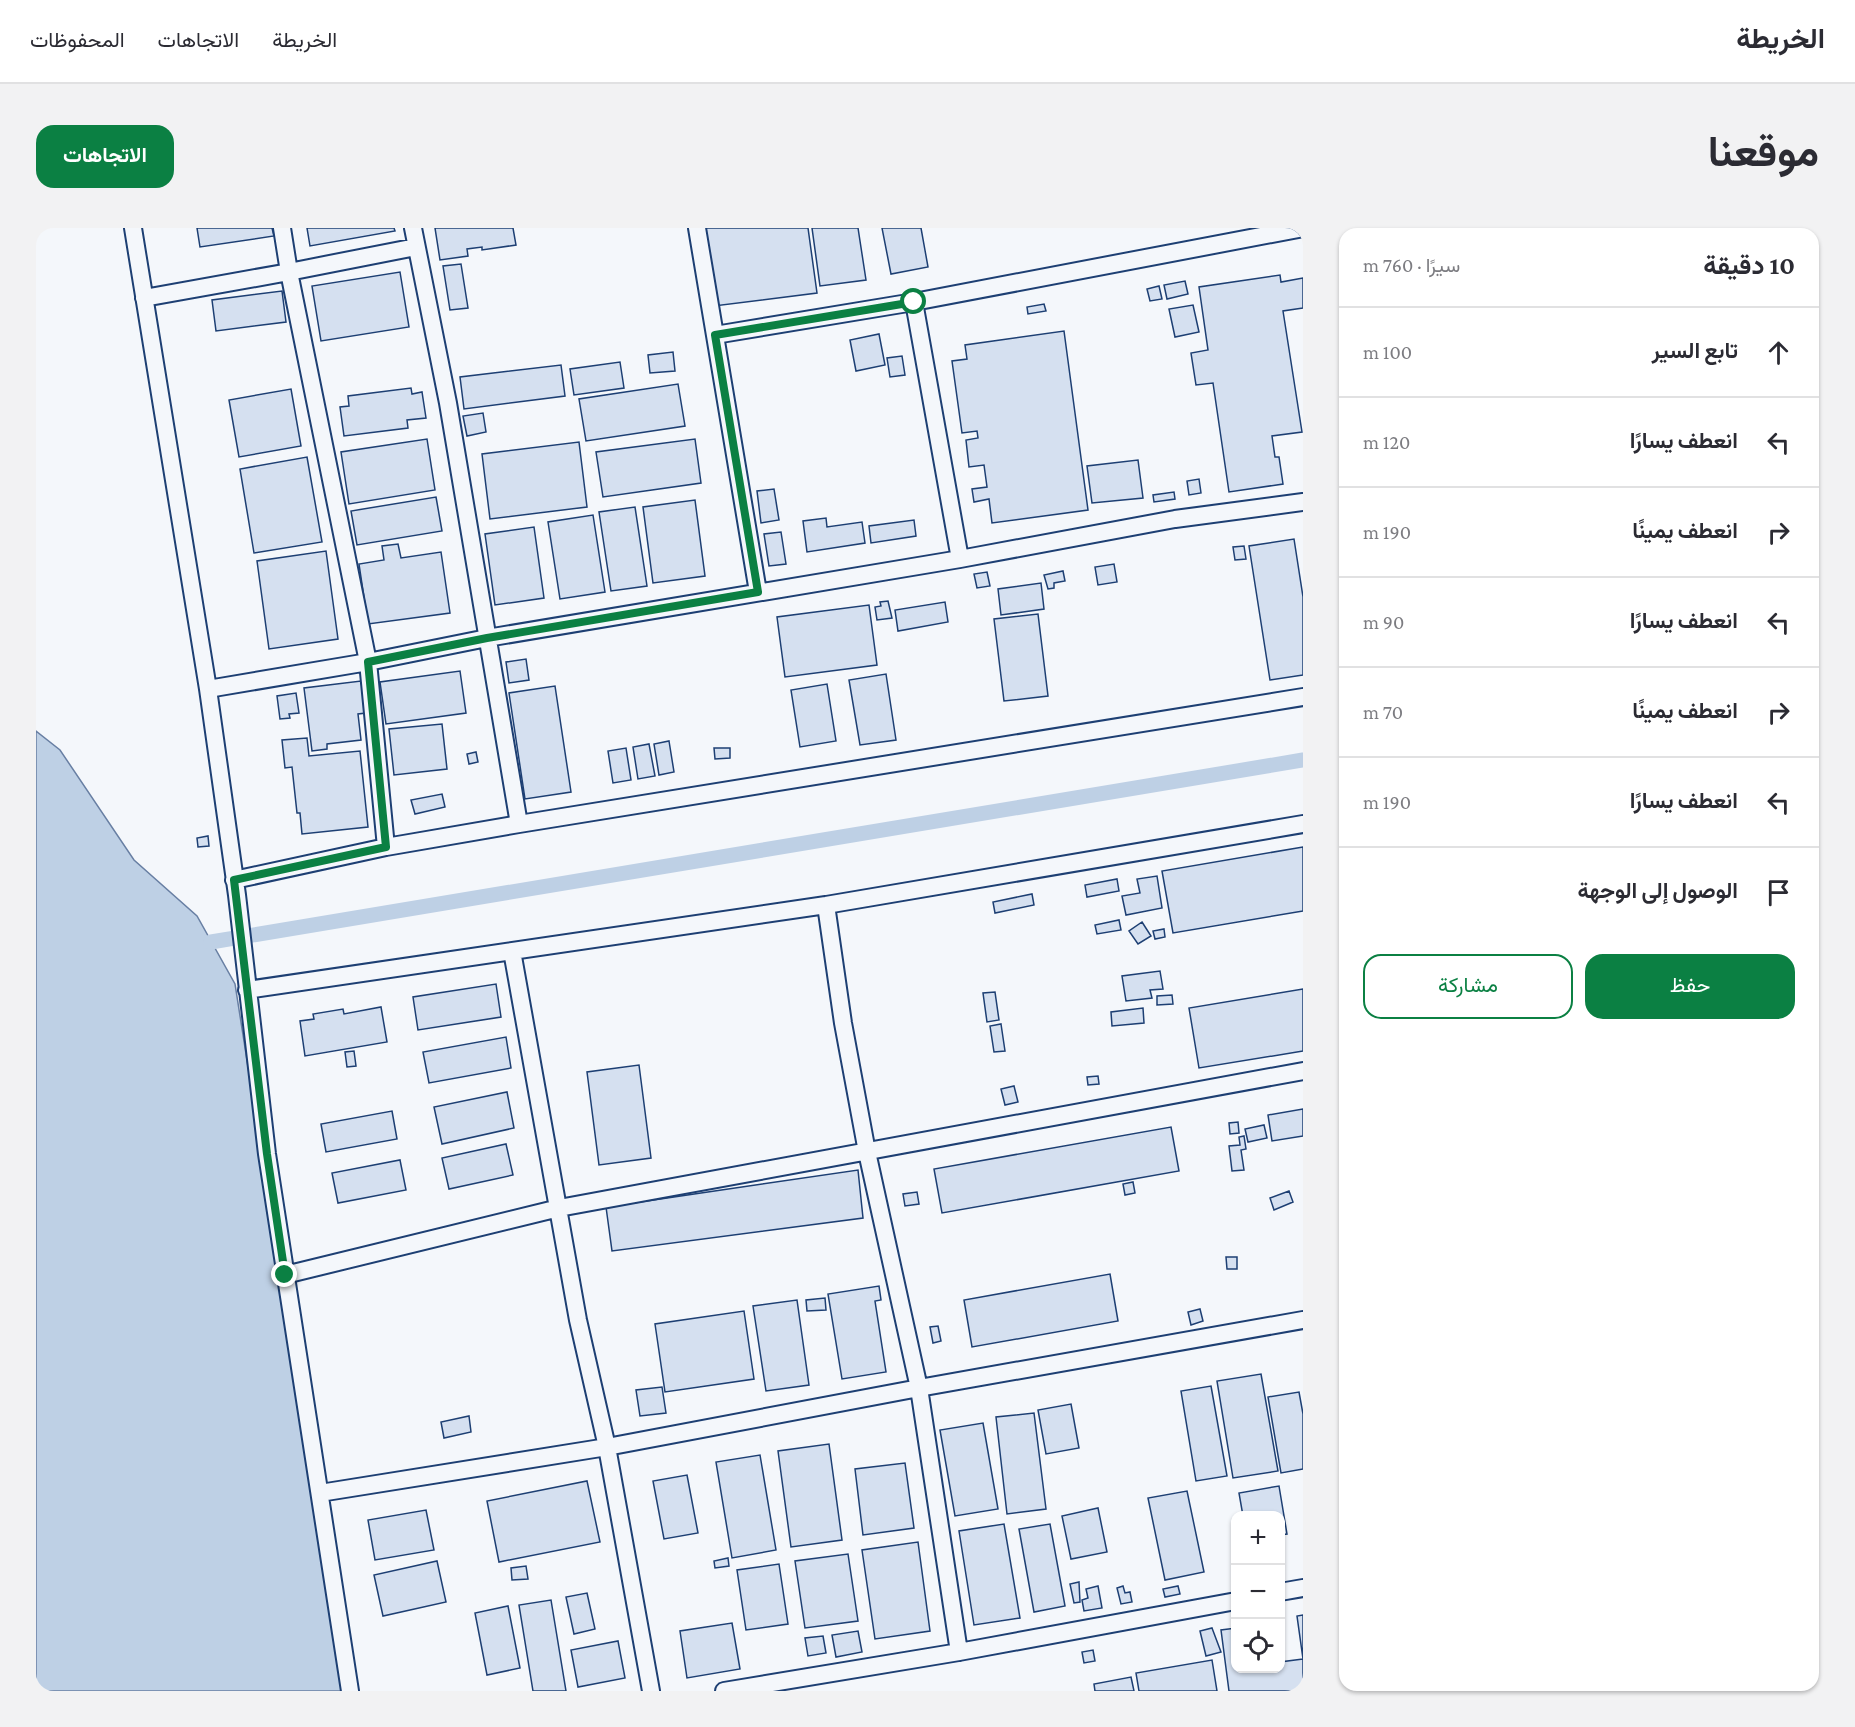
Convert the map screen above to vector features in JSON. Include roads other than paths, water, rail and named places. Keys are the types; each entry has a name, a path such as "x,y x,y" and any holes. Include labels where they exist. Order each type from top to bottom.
{"street":[{"path":"133,228 208,689 267,1154 350,1691"},
{"path":"282,228 368,662 386,847"},
{"path":"413,228 448,403 519,824"},
{"path":"697,228 758,592"},
{"path":"715,335 914,302 1303,228"},
{"path":"144,298 416,247"},
{"path":"914,302 960,559"},
{"path":"208,689 368,662 487,638 960,559 1175,519 1303,502"},
{"path":"234,880 386,847 519,824 1303,697"},
{"path":"247,990 826,905 1303,824"},
{"path":"826,905 843,1023 867,1152 919,1388 959,1652"},
{"path":"512,951 578,1320 607,1448 651,1691"},
{"path":"285,1275 558,1208 1303,1071"},
{"path":"320,1493 607,1448 919,1388 1303,1320"},
{"path":"1285,1591 1303,1588"},
{"path":"724,1691 959,1652 1231,1602"}],"water":[{"path":"36,731 60,750 134,860 197,916 235,984 346,1691 36,1691"}],"waterway":[{"path":"211,942 1303,760"}]}
